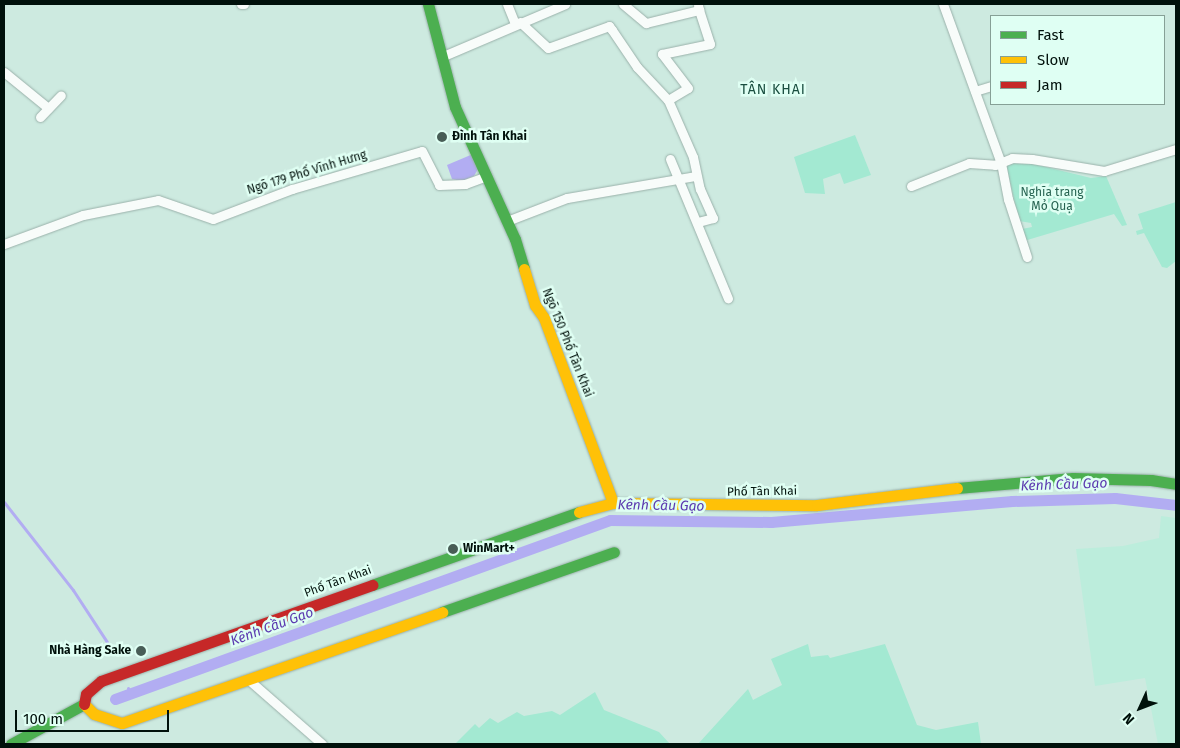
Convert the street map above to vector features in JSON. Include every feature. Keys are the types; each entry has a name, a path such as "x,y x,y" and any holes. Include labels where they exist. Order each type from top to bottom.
{"street":[{"path":"428,4 455,107 507,221 567,198 679,177 696,176"},
{"path":"507,4 517,23 548,48 609,26 637,67 668,100 693,157 696,176 713,218 698,222"},
{"path":"441,57 565,4"},
{"path":"623,4 646,23 698,7 710,44 662,54 688,88 668,100"},
{"path":"943,4 1001,163 1008,199 1027,257"},
{"path":"4,72 48,108"},
{"path":"975,91 990,86"},
{"path":"40,117 61,95"},
{"path":"911,186 969,163 1001,163 1012,158 1032,159 1104,171 1176,149"},
{"name":"Ngõ 179 Phố Vĩnh Hưng","path":"4,244 83,215 158,200 213,219 292,189 422,151 439,185 465,184 487,176"},
{"path":"670,159 698,222 728,298"},
{"name":"Ngõ 150 Phố Tân Khai","path":"507,221 536,305 544,318 613,503"},
{"name":"Phố Tân Khai","path":"84,704 86,694 101,681 578,512 613,503 817,505 988,484 1073,478 1151,480 1176,484"},
{"path":"11,744 84,704 94,714 122,723 614,552"},
{"path":"249,680 322,744"}],"shaded area":[{"path":"473,154 478,169 474,176 462,181 452,179 447,165"},
{"path":"1161,516 1176,518 1176,744 1158,744 1145,678 1095,686 1076,549 1123,546 1159,538"}],"green space":[{"path":"855,135 871,175 844,184 840,173 823,179 825,194 805,193 794,157"},
{"name":"Nghĩa trang Mỏ Quạ","path":"1017,160 1091,178 1106,176 1127,225 1122,226 1114,214 1024,241 1022,229 1032,227 1031,223 1019,221 1006,164"},
{"path":"1176,202 1176,261 1167,268 1162,267 1144,233 1137,235 1136,231 1143,229 1138,214"},
{"path":"808,644 811,657 828,655 830,658 885,644 917,725 936,730 978,722 981,744 698,744 748,689 753,700 782,685 771,659"},
{"path":"595,692 604,710 659,732 670,744 455,744 475,724 479,728 490,718 498,723 517,712 524,716 552,711 560,715"}],"waterway":[{"name":"Kênh Cầu Gạo","path":"115,699 610,520 771,522 1012,501 1115,498 1176,505"},
{"path":"4,502 73,590 107,642"},
{"name":"Kênh Cầu Gạo","path":"128,688 131,694"}],"traffic: fast":[{"path":"428,4 455,107 515,239 524,269"},
{"path":"957,488 1073,478 1151,480 1176,484"},
{"path":"372,585 579,512"},
{"path":"442,612 614,552"},
{"path":"11,744 84,704"}],"traffic: slow":[{"path":"524,269 535,305 544,318 613,503"},
{"path":"579,512 613,503 817,505 957,488"},
{"path":"84,704 94,714 122,723 442,612"}],"traffic: jam":[{"path":"84,704 86,694 101,681 372,585"}],"place":[{"name":"Đình Tân Khai","path":"442,137"},
{"name":"WinMart+","path":"453,549"},
{"name":"Nhà Hàng Sake","path":"141,651"}],"district":[{"name":"TÂN KHAI","path":"773,90"}]}
